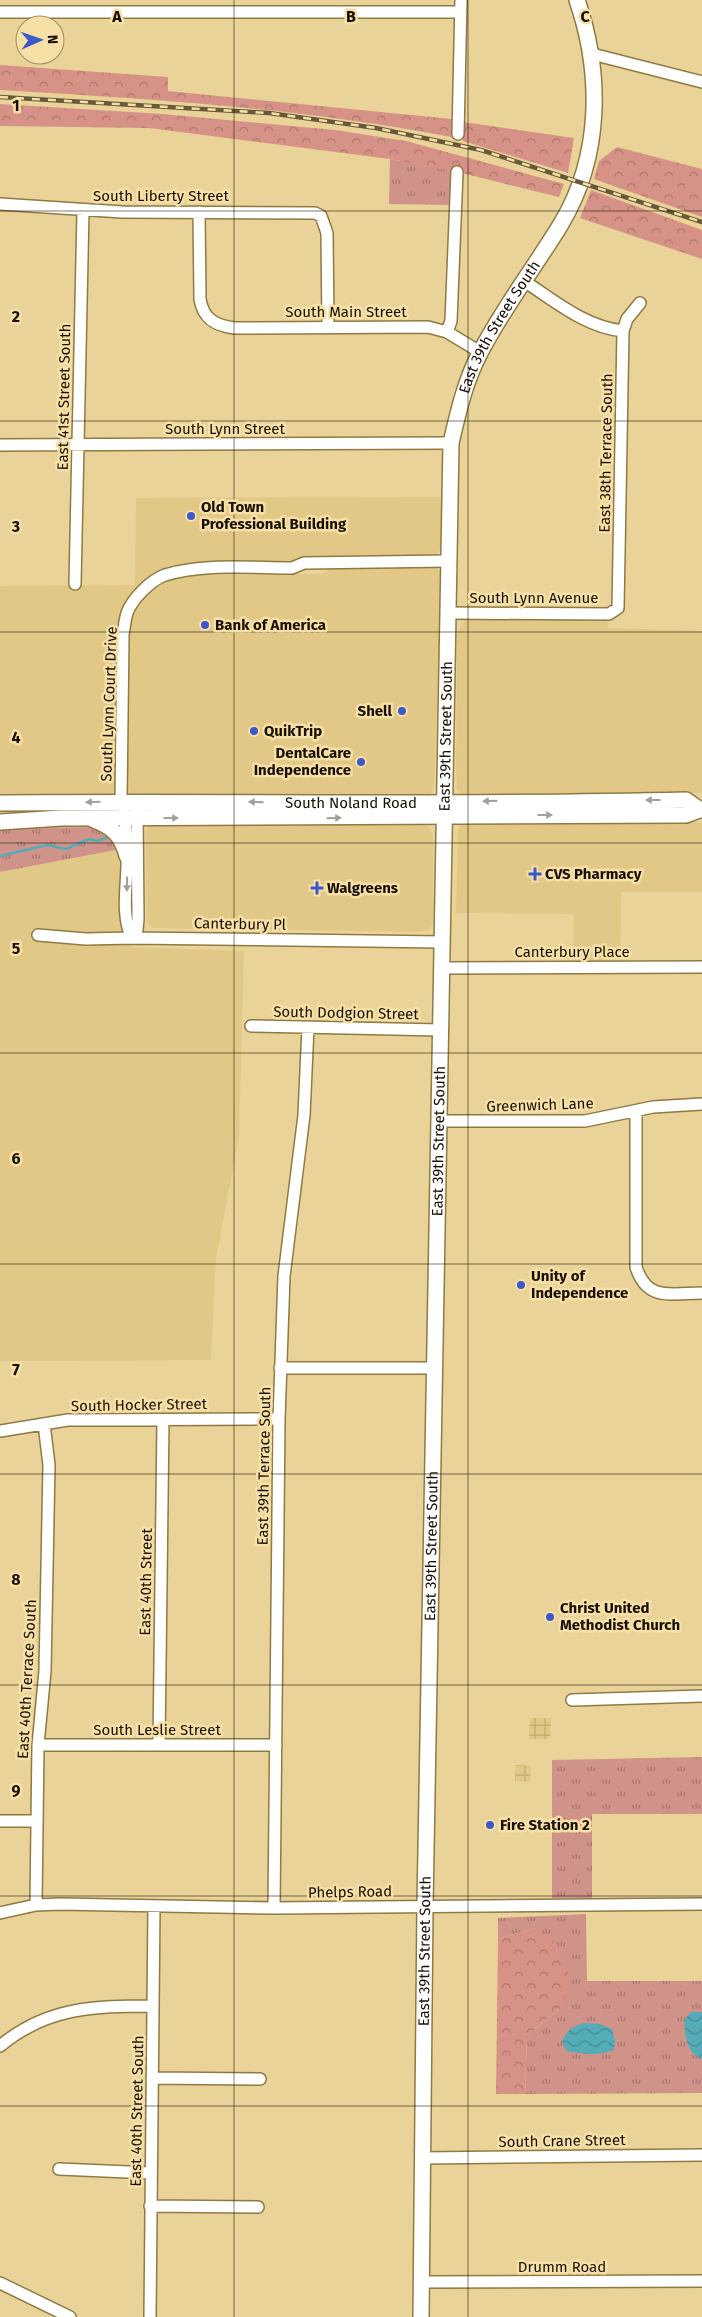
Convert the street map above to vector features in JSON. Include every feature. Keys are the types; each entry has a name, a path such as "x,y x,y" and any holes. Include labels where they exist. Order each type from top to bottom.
{"main road":[{"name":"East 39th Street South","path":"421,2317 425,1906 451,443 468,381 480,352 562,222 581,180 589,149 594,117 595,85 592,54 577,0"},
{"name":"South Noland Road","path":"0,822 90,818 299,819 444,809 567,808 686,800 700,809"},
{"name":"South Noland Road","path":"0,803 121,801 405,803 444,809"},
{"path":"90,818 116,831 124,845 127,856"}],"street":[{"path":"0,12 461,6 458,134"},
{"path":"592,54 702,82"},
{"path":"447,332 451,321 457,172"},
{"name":"South Liberty Street","path":"0,204 83,211 310,211 321,216 327,233 328,327"},
{"name":"East 41st Street South","path":"75,584 83,211"},
{"name":"South Main Street","path":"199,212 201,308 217,324 235,328 428,327 447,332 480,352"},
{"path":"524,281 588,322 605,329 623,331"},
{"name":"East 38th Terrace South","path":"618,608 623,331 628,319 640,303"},
{"name":"South Lynn Street","path":"0,445 451,443"},
{"name":"South Lynn Court Drive","path":"132,938 137,930 138,919 131,818 121,801 123,635 128,612 140,594 163,576 189,570 292,568 304,563 449,561"},
{"name":"South Lynn Avenue","path":"449,613 609,614 618,608"},
{"name":"South Lynn Court Drive","path":"132,938 126,922 127,856 131,818 137,802"},
{"name":"Canterbury Pl","path":"38,935 86,939 442,942"},
{"name":"Canterbury Place","path":"441,968 702,966"},
{"name":"South Dodgion Street","path":"250,1026 440,1030"},
{"name":"East 39th Terrace South","path":"274,1908 280,1368 284,1276 304,1115 308,1027"},
{"name":"Greenwich Lane","path":"438,1121 585,1121 671,1105 702,1104"},
{"path":"636,1111 636,1267 640,1281 647,1288 661,1293 702,1293"},
{"path":"280,1368 435,1368"},
{"name":"South Hocker Street","path":"0,1431 68,1420 279,1419"},
{"name":"East 40th Street","path":"159,1745 163,1420"},
{"name":"East 40th Terrace South","path":"36,1905 38,1745 45,1671 49,1465 44,1424"},
{"path":"572,1700 702,1696"},
{"name":"South Leslie Street","path":"38,1745 276,1746"},
{"path":"0,1820 37,1821"},
{"name":"Phelps Road","path":"0,1913 36,1905 274,1908 702,1904"},
{"name":"East 40th Street South","path":"150,2317 154,1906"},
{"path":"0,2046 24,2029 62,2012 110,2006 153,2006"},
{"path":"152,2078 260,2079"},
{"name":"South Crane Street","path":"423,2158 702,2155"},
{"path":"59,2169 151,2173"},
{"path":"150,2206 258,2207"},
{"name":"Drumm Road","path":"422,2282 702,2281"},
{"path":"0,2283 70,2317"}],"shaded area":[{"path":"443,497 443,546 438,553 433,555 304,556 288,563 193,563 159,572 139,588 148,594 164,583 193,575 322,574 332,567 428,565 436,567 440,571 442,578 434,785 432,792 426,795 59,797 0,793 0,586 135,585 136,498"},
{"path":"471,617 607,620 608,628 702,631 702,793 462,794 457,790 456,769 457,635 465,619"},
{"path":"474,820 702,822 702,892 621,892 620,961 574,963 574,914 456,913 458,829 462,822"},
{"path":"419,822 428,825 433,835 433,924 429,930 419,932 151,928 147,922 146,832 151,824"},
{"path":"121,849 121,929 133,947 244,951 239,1137 216,1258 211,1360 0,1361 0,872"},
{"path":"530,1718 551,1718 550,1739 529,1739"},
{"path":"516,1765 531,1766 530,1782 515,1781"}],"green space":[{"path":"0,65 168,77 168,91 452,119 451,137 339,119 226,106 0,90"},
{"path":"0,104 163,114 335,130 406,141 564,184 559,197 462,173 390,159 149,128 0,126"},
{"path":"463,122 574,138 568,173 463,141"},
{"path":"617,147 702,169 702,217 594,179 599,161"},
{"path":"390,159 451,170 450,205 389,204"},
{"path":"591,190 702,230 702,259 580,218"},
{"path":"91,827 110,832 121,849 0,872 0,828"},
{"path":"702,1757 702,1814 592,1814 592,1898 552,1898 552,1760"},
{"path":"586,1914 587,1981 702,1981 702,2093 525,2094 527,2035 563,2007 535,1928 498,1939 498,1918"},
{"path":"535,1928 557,1944 570,1977 563,2007 527,2035 525,2094 496,2094 498,1939"}],"water":[{"path":"691,2012 702,2012 702,2059 693,2052 687,2043 684,2020"},
{"path":"584,2023 600,2024 612,2029 615,2041 614,2050 590,2054 567,2051 562,2042 566,2035 573,2028"}],"waterway":[{"path":"0,856 47,845 66,849 89,839 97,841 109,837"}],"railway":[{"path":"0,97 269,113 376,128 481,150 702,222"}],"place":[{"name":"Old Town Professional Building","path":"191,516"},
{"name":"Bank of America","path":"205,625"},
{"name":"Shell","path":"402,711"},
{"name":"QuikTrip","path":"254,731"},
{"name":"DentalCare Independence","path":"361,762"},
{"name":"CVS Pharmacy","path":"535,874"},
{"name":"Walgreens","path":"317,888"},
{"name":"Unity of Independence","path":"521,1285"},
{"name":"Christ United Methodist Church","path":"550,1617"},
{"name":"Fire Station 2","path":"490,1825"}]}
